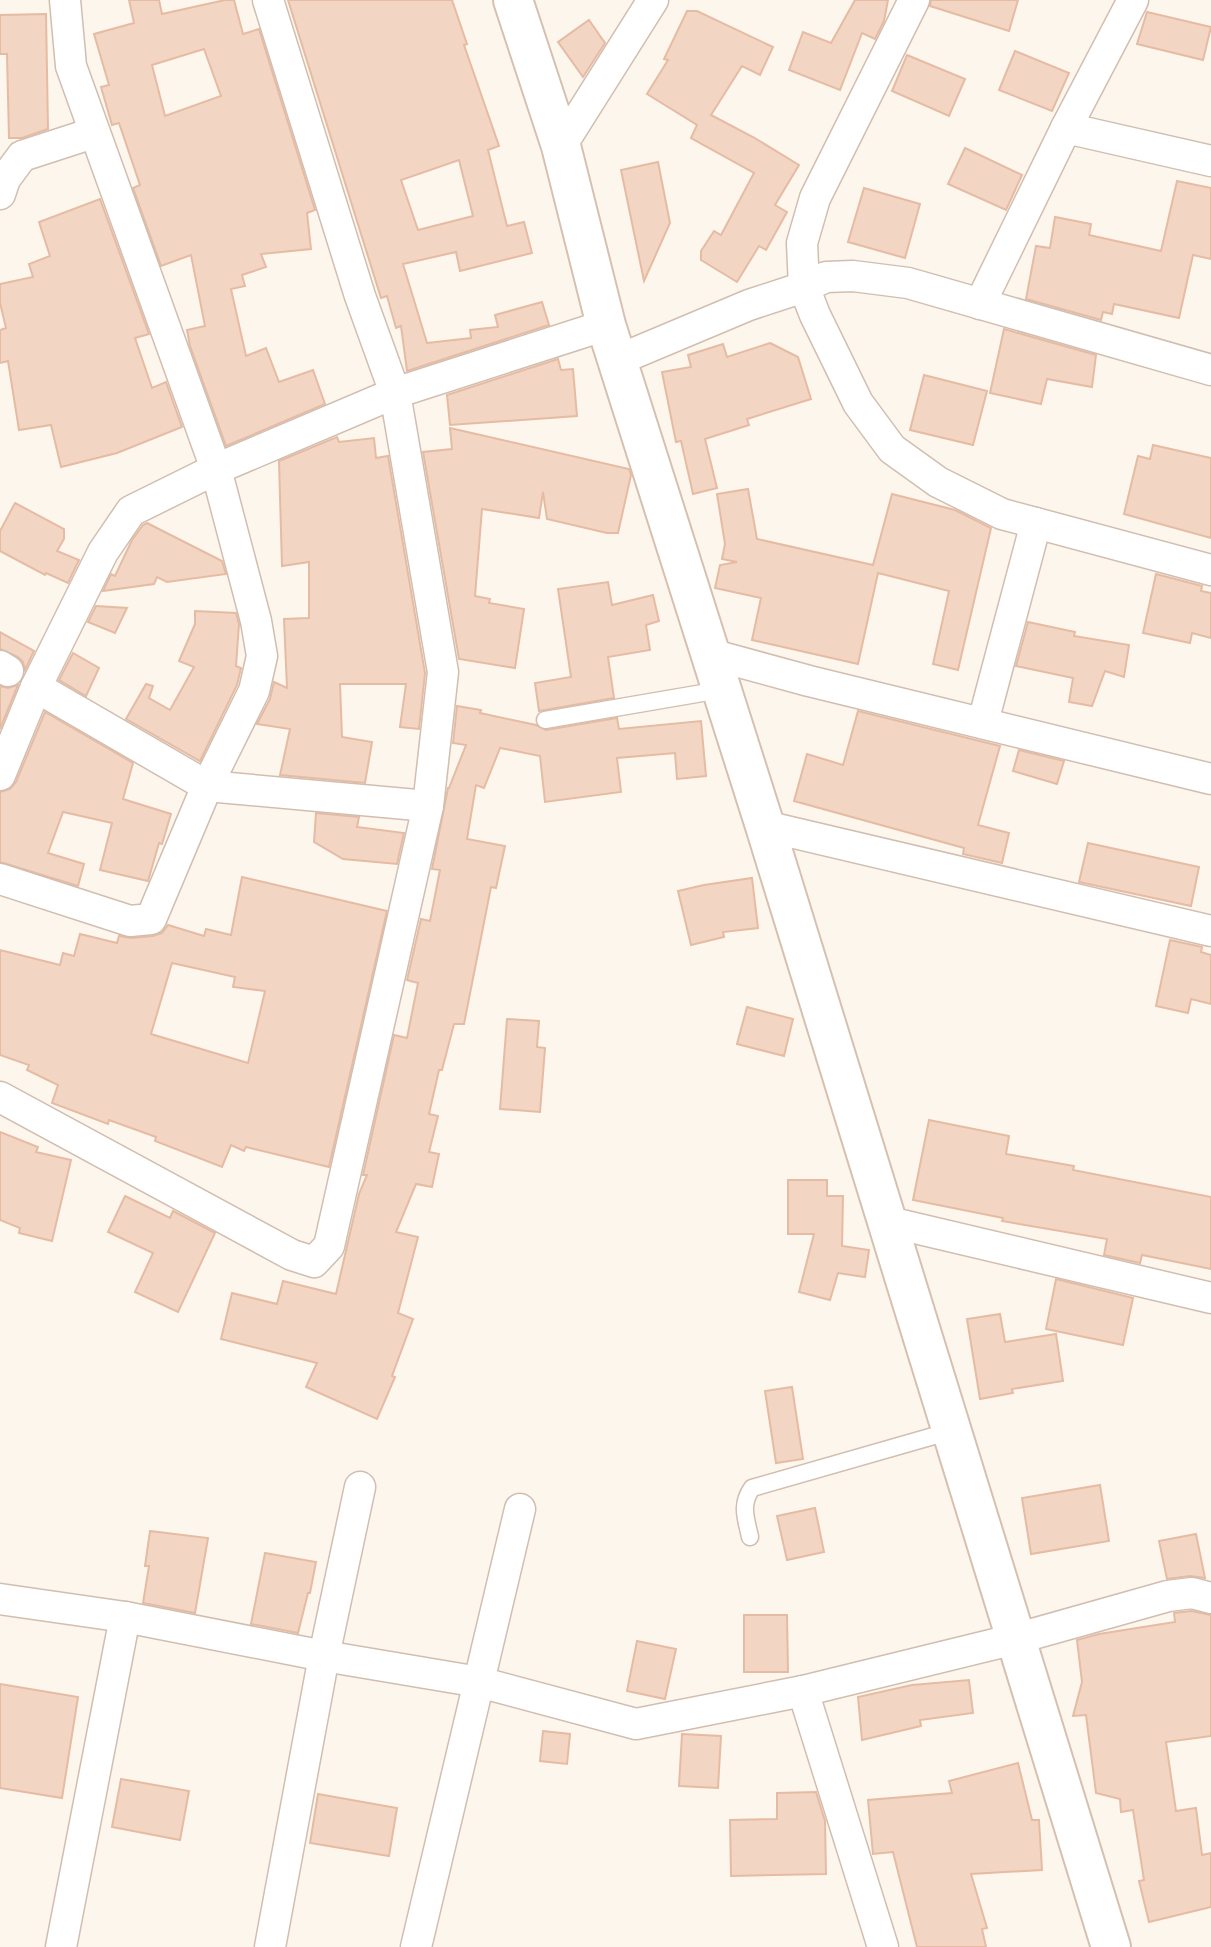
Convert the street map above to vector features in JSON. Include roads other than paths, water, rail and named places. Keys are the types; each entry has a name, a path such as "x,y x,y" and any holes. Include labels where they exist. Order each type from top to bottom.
{"street":[{"path":"0,879 130,920 151,919 207,786 254,691 262,656 256,621 216,469 71,66 65,0"},
{"path":"0,1097 292,1255 314,1262 329,1246 428,806 443,672 395,393 360,296 268,0"},
{"path":"513,0 561,146 612,342 765,826 1111,1947"},
{"path":"561,146 653,0"},
{"path":"914,0 815,198 802,243 804,287 858,403 892,449 939,482 1002,514 1211,570"},
{"path":"979,304 1133,0"},
{"path":"1066,128 1211,161"},
{"path":"0,194 5,179 22,156 93,133"},
{"path":"0,775 36,687 103,552 131,511 216,469 395,393 612,342 749,305 826,277 853,276 908,283 1211,370"},
{"path":"983,722 1036,523"},
{"path":"710,654 809,681 1211,779"},
{"path":"36,687 207,786 428,806"},
{"path":"765,826 1211,931"},
{"path":"885,1221 1211,1298"},
{"path":"270,1947 324,1656 360,1487"},
{"path":"416,1947 520,1508"},
{"path":"0,1599 125,1617 324,1656 479,1682 636,1724 803,1691 1016,1639 1168,1596 1192,1593 1211,1598"},
{"path":"61,1947 125,1617"},
{"path":"803,1691 883,1947"}],"lane":[{"path":"545,720 720,690"},
{"path":"750,1537 744,1509 745,1498 752,1488 951,1431"}]}
